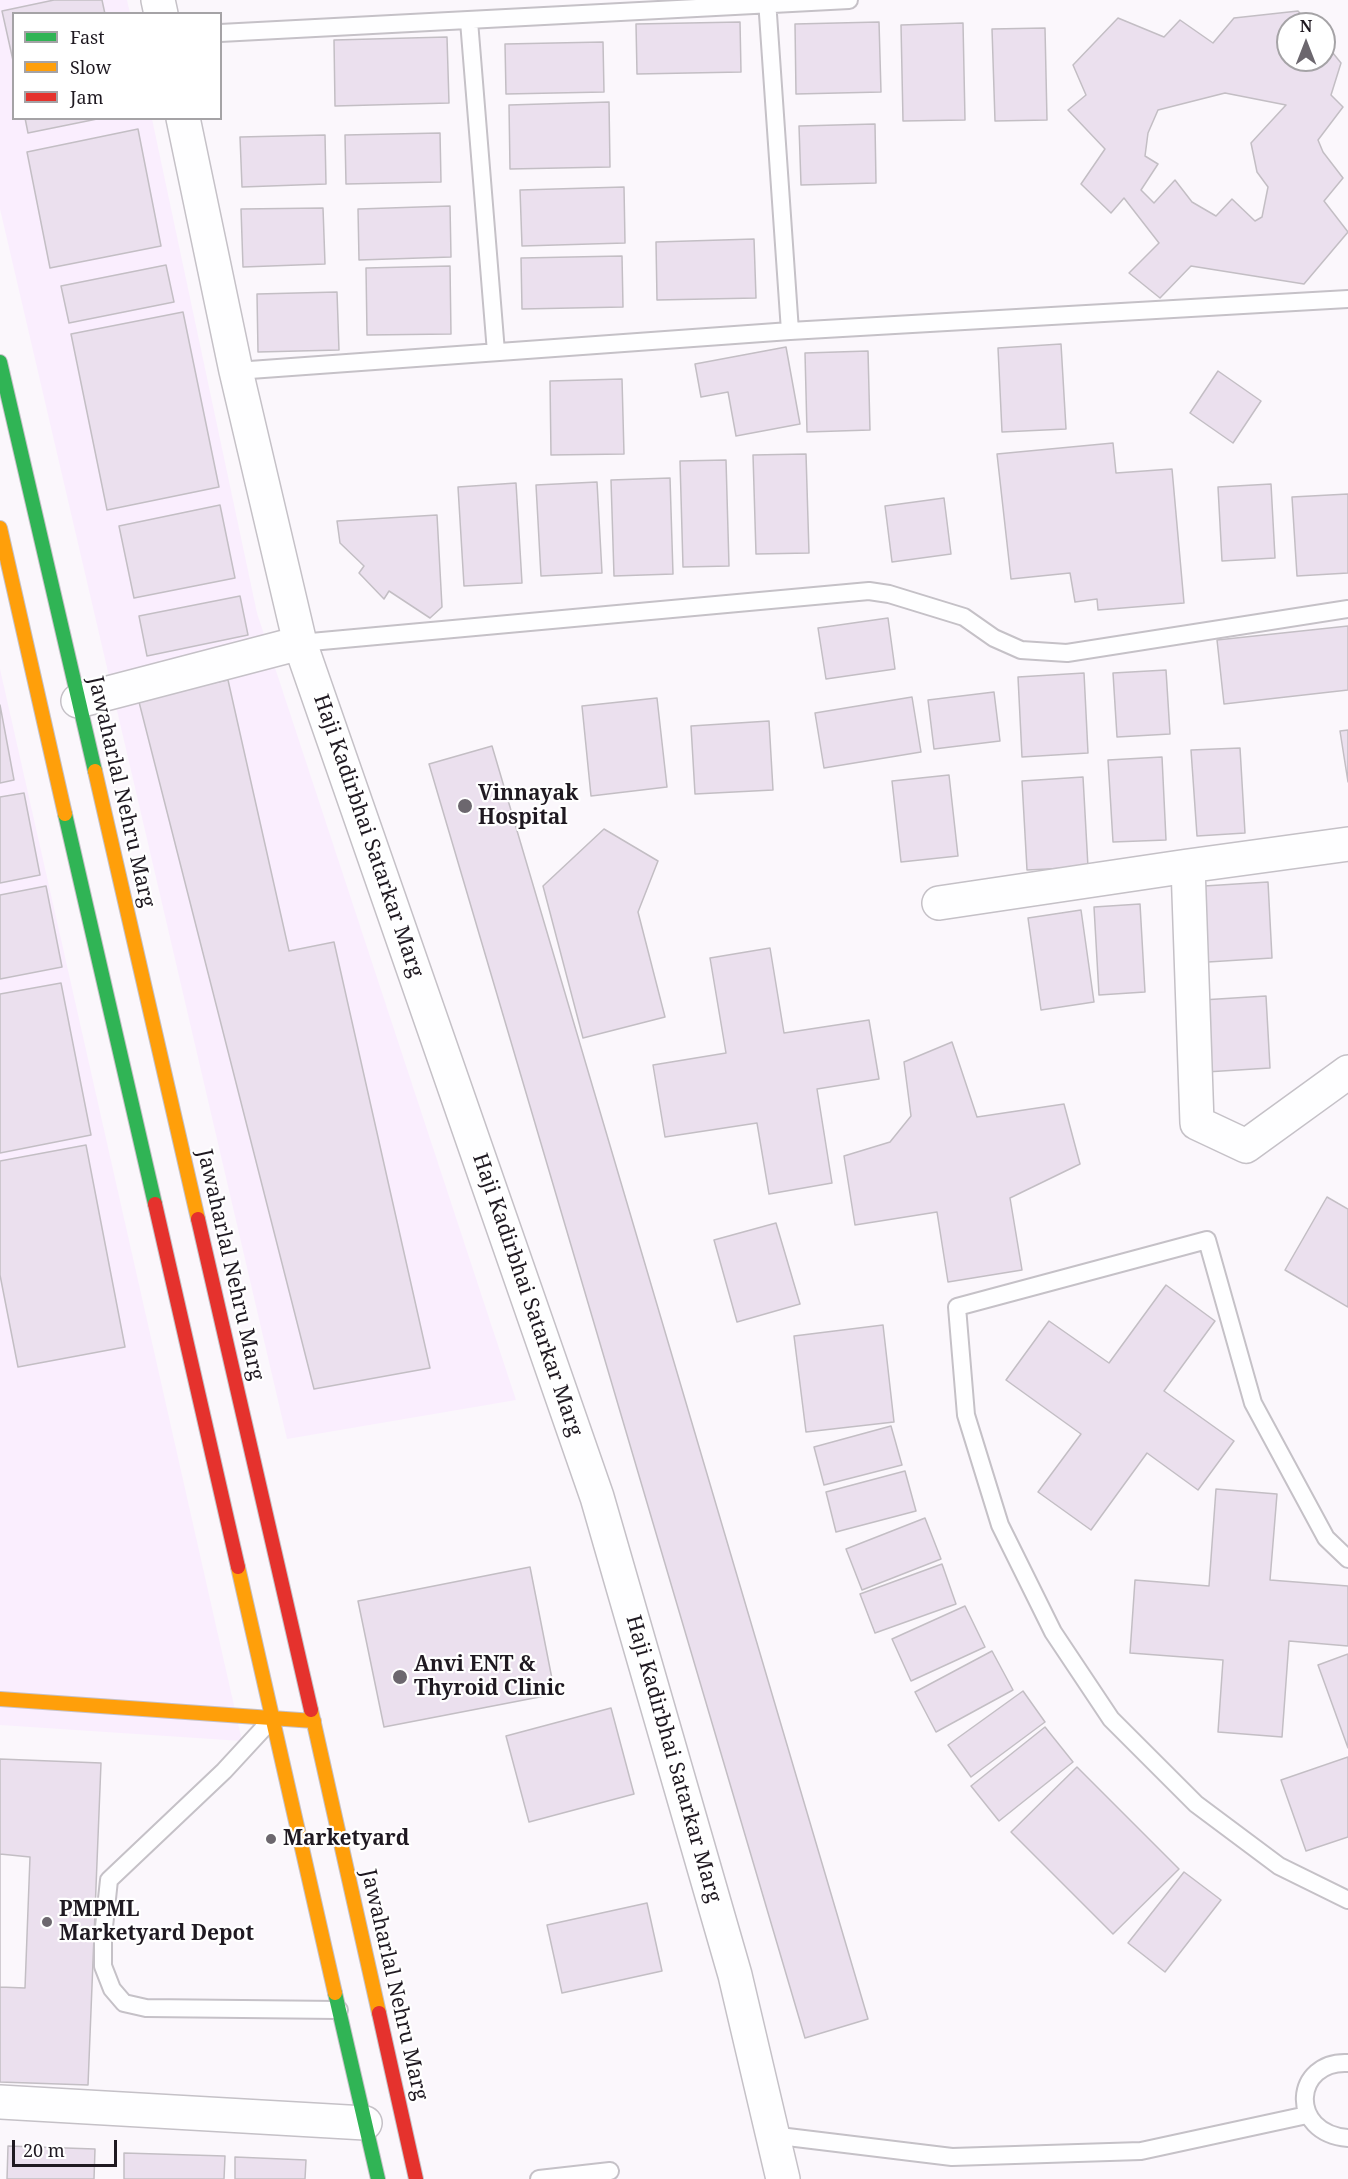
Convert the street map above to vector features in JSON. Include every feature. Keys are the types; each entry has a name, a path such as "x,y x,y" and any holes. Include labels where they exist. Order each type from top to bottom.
{"main road":[{"name":"Jawaharlal Nehru Marg","path":"0,362 314,1721 416,2179"},
{"path":"0,528 378,2179"},
{"path":"0,1699 314,1721"}],"street":[{"name":"Haji Kadirbhai Satarkar Marg","path":"183,120 236,371 300,643 597,1497 735,1975 783,2179"},
{"path":"78,701 300,643"},
{"path":"939,903 1348,844"},
{"path":"1188,866 1197,1123 1246,1146 1348,1072"},
{"path":"0,2102 365,2123"}],"lane":[{"path":"222,33 849,0"},
{"path":"768,3 790,331"},
{"path":"470,21 496,352"},
{"path":"236,371 790,331 1348,299"},
{"path":"300,643 869,591 889,594 964,617 994,638 1021,650 1067,653 1348,609"},
{"path":"1348,1559 1326,1538 1252,1403 1207,1240 957,1307 966,1415 1000,1526 1053,1632 1111,1719 1196,1804 1279,1866 1348,1900"},
{"path":"273,1718 224,1772 109,1880 103,1936 103,1966 112,1989 124,2003 146,2008 339,2010"},
{"path":"1348,2063 1336,2062 1320,2070 1309,2082 1304,2098 1307,2115 1317,2128 1332,2137 1348,2138"},
{"path":"771,2135 952,2157 1129,2151 1307,2115"},
{"path":"539,2179 610,2171"}],"shaded area":[{"path":"0,0 127,0 130,12 12,12 12,120 152,120 257,613 516,1400 287,1439 0,209"},
{"path":"0,669 242,1741 0,1725"}],"building":[{"path":"54,0 102,0 105,12 12,12 12,56 2,11"},
{"path":"1276,13 1276,72 1336,72 1336,57 1341,63 1331,95 1343,107 1318,140 1323,152 1343,178 1324,201 1348,232 1304,284 1191,266 1160,298 1129,273 1159,243 1124,198 1111,213 1081,184 1105,149 1068,110 1086,95 1073,65 1118,18 1164,37 1180,20 1213,43 1234,18","holes":["1225,93 1286,105 1251,143 1257,172 1268,187 1262,217 1255,221 1232,199 1216,216 1192,202 1175,180 1154,203 1141,190 1158,164 1145,156 1148,133 1158,110"]},
{"path":"740,22 741,72 637,74 636,24"},
{"path":"879,22 881,92 796,94 795,24"},
{"path":"963,23 965,120 903,121 901,25"},
{"path":"1045,28 1047,120 995,121 992,29"},
{"path":"447,37 449,103 335,106 334,40"},
{"path":"603,42 604,92 506,94 505,44"},
{"path":"609,102 610,167 510,169 509,105"},
{"path":"25,120 92,120 28,133"},
{"path":"875,124 876,183 801,185 799,126"},
{"path":"138,129 161,246 50,268 27,152"},
{"path":"440,133 441,182 346,184 345,135"},
{"path":"325,135 326,184 242,187 240,137"},
{"path":"624,187 625,243 522,246 520,190"},
{"path":"450,206 451,257 359,260 358,209"},
{"path":"323,208 325,264 243,267 241,209"},
{"path":"754,239 756,298 657,300 656,242"},
{"path":"622,256 623,307 522,309 521,258"},
{"path":"166,265 174,302 69,323 61,286"},
{"path":"450,266 451,334 367,335 366,268"},
{"path":"337,292 339,350 258,352 257,294"},
{"path":"183,312 219,487 107,510 71,334"},
{"path":"1061,344 1066,429 1002,432 998,348"},
{"path":"786,347 800,424 736,436 728,392 701,397 695,364"},
{"path":"868,351 870,430 807,432 805,353"},
{"path":"1218,371 1261,401 1233,443 1190,413"},
{"path":"622,379 624,454 551,455 550,381"},
{"path":"1113,443 1116,473 1172,469 1184,603 1098,610 1097,599 1075,602 1070,573 1011,579 997,454"},
{"path":"806,454 809,553 756,554 753,455"},
{"path":"726,460 729,566 683,567 680,461"},
{"path":"670,478 673,574 614,576 611,480"},
{"path":"597,482 602,573 541,576 536,485"},
{"path":"516,483 522,583 464,586 458,487"},
{"path":"1271,484 1275,558 1222,561 1218,487"},
{"path":"1348,494 1348,573 1297,576 1292,497"},
{"path":"944,498 951,554 892,562 885,506"},
{"path":"220,505 235,578 134,598 119,526"},
{"path":"437,515 442,607 430,618 389,591 384,599 359,573 364,566 340,543 337,521"},
{"path":"240,596 248,635 147,656 139,616"},
{"path":"888,618 895,669 826,679 818,628"},
{"path":"1348,626 1348,690 1224,704 1217,640"},
{"path":"1166,670 1170,734 1117,737 1113,673"},
{"path":"1084,673 1088,753 1022,757 1018,677"},
{"path":"228,680 289,951 334,942 430,1368 314,1389 138,698"},
{"path":"994,692 1000,741 934,749 928,700"},
{"path":"912,697 921,752 824,768 815,713"},
{"path":"657,698 667,787 591,796 582,706"},
{"path":"0,705 14,780 0,783"},
{"path":"769,721 773,790 695,794 691,726"},
{"path":"1348,730 1348,782 1340,731"},
{"path":"492,746 868,2019 805,2038 429,764"},
{"path":"1240,748 1245,833 1197,836 1191,750"},
{"path":"1162,757 1166,840 1113,842 1108,760"},
{"path":"949,775 958,856 901,862 892,781"},
{"path":"1083,777 1088,867 1027,870 1022,781"},
{"path":"24,793 40,875 0,883 0,797"},
{"path":"604,829 658,861 638,912 665,1017 583,1038 543,886"},
{"path":"1268,882 1272,958 1208,962 1204,886"},
{"path":"46,886 62,967 0,979 0,895"},
{"path":"1140,904 1145,992 1099,995 1094,907"},
{"path":"1081,910 1094,1002 1041,1010 1028,918"},
{"path":"770,948 784,1033 869,1020 879,1079 817,1089 832,1183 769,1194 757,1123 665,1137 653,1065 726,1053 710,958"},
{"path":"61,983 91,1135 0,1153 0,994"},
{"path":"1266,996 1270,1068 1206,1072 1202,1000"},
{"path":"952,1042 977,1117 1064,1104 1080,1164 1010,1198 1022,1270 948,1282 937,1212 855,1225 844,1156 890,1142 911,1116 904,1062"},
{"path":"86,1145 125,1347 18,1367 0,1275 0,1161"},
{"path":"1327,1197 1348,1209 1348,1307 1285,1270"},
{"path":"776,1223 800,1304 737,1322 714,1240"},
{"path":"1166,1285 1215,1321 1164,1391 1234,1441 1198,1490 1147,1453 1091,1530 1038,1492 1081,1434 1006,1380 1049,1321 1109,1363"},
{"path":"883,1325 894,1422 806,1432 794,1336"},
{"path":"891,1426 902,1465 824,1485 814,1447"},
{"path":"905,1471 916,1511 836,1532 826,1492"},
{"path":"1216,1489 1277,1494 1270,1580 1348,1586 1348,1646 1289,1641 1282,1737 1218,1732 1223,1660 1130,1653 1135,1580 1209,1586"},
{"path":"925,1518 941,1559 862,1590 846,1549"},
{"path":"942,1564 956,1604 875,1633 860,1594"},
{"path":"530,1567 555,1694 384,1727 358,1601"},
{"path":"965,1606 985,1647 911,1681 892,1639"},
{"path":"992,1651 1013,1690 936,1732 915,1692"},
{"path":"1348,1654 1348,1748 1318,1665"},
{"path":"1023,1691 1045,1722 971,1777 948,1745"},
{"path":"611,1708 634,1794 529,1822 506,1736"},
{"path":"1045,1727 1073,1762 999,1821 971,1786"},
{"path":"1348,1757 1348,1837 1306,1851 1281,1780"},
{"name":"PMPML Marketyard Depot","path":"0,1759 101,1763 88,2085 0,2082"},
{"path":"1077,1767 1179,1869 1113,1934 1011,1832"},
{"name":"PMPML Marketyard Depot","path":"0,1854 30,1857 25,1988 0,1987"},
{"path":"1184,1872 1221,1900 1165,1972 1128,1943"},
{"path":"647,1903 662,1971 562,1993 547,1925"},
{"path":"8,2146 95,2149 94,2179 7,2179"},
{"path":"124,2153 225,2156 224,2179 124,2179"},
{"path":"235,2157 306,2160 305,2179 235,2179"}],"traffic: fast":[{"path":"0,362 95,771"},
{"path":"65,814 155,1204"},
{"path":"335,1993 378,2179"}],"traffic: slow":[{"path":"0,528 65,814"},
{"path":"95,771 198,1219"},
{"path":"238,1567 335,1993"},
{"path":"0,1699 314,1721"},
{"path":"311,1710 379,2013"}],"traffic: jam":[{"path":"155,1204 238,1567"},
{"path":"198,1219 311,1710"},
{"path":"379,2013 416,2179"}],"place":[{"name":"Vinnayak Hospital","path":"465,806"},
{"name":"Anvi ENT & Thyroid Clinic","path":"400,1677"},
{"name":"Marketyard","path":"271,1839"},
{"name":"PMPML Marketyard Depot","path":"47,1922"}]}
